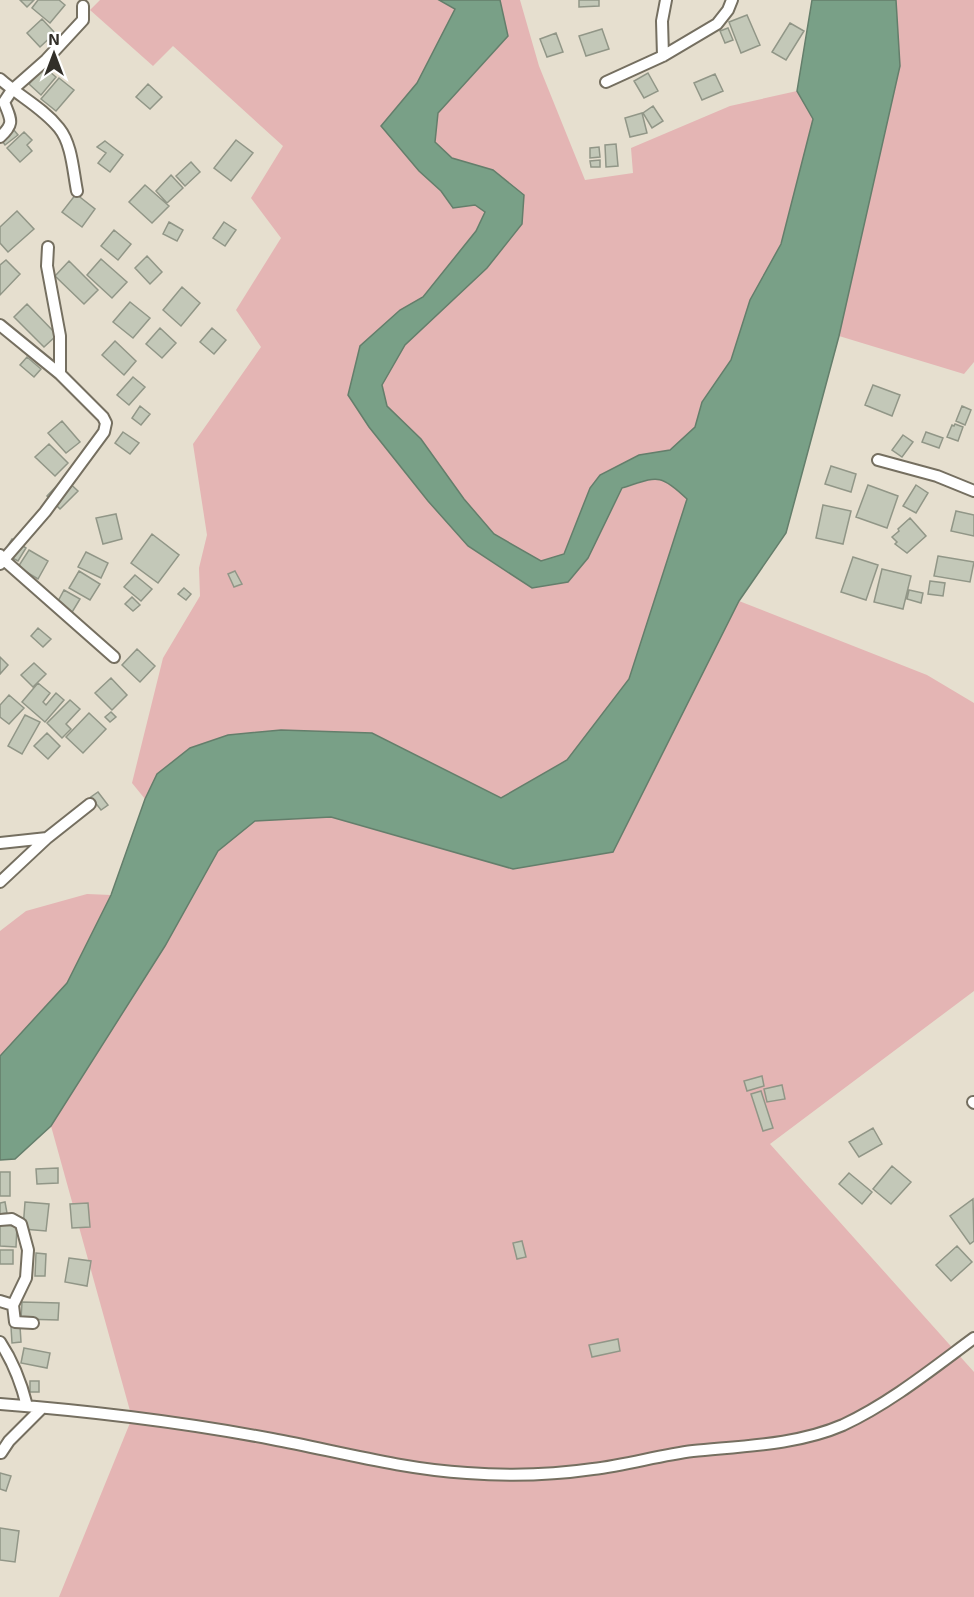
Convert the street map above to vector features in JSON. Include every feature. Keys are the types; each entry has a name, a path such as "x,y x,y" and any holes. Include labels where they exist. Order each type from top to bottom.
{"street":[{"path":"663,56 662,21 666,0"},
{"path":"606,82 663,56 717,24 728,10 732,0"},
{"path":"0,137 9,129 11,122 4,102 12,90 67,39 83,20 83,6"},
{"path":"0,79 60,128 69,149 77,191"},
{"path":"48,247 47,266 60,336 60,374"},
{"path":"0,325 60,374 104,417 106,423 104,432 45,512 1,560 114,657"},
{"path":"878,460 937,476 974,491"},
{"path":"0,882 47,838 90,804"},
{"path":"0,843 47,838"},
{"path":"0,1220 12,1219 21,1224 28,1250 26,1278 13,1305 15,1322 33,1323"},
{"path":"0,1300 13,1305"},
{"path":"1,1404 129,1417 269,1438 425,1470 515,1474 592,1470 692,1451 735,1448 798,1438 842,1425 887,1400 974,1338"},
{"path":"0,1342 13,1361 21,1380 27,1406"},
{"path":"1,1453 9,1441 42,1408"}],"shaded area":[{"path":"100,0 439,0 455,9 417,83 381,126 419,171 441,191 452,208 475,205 485,211 476,231 423,297 400,310 348,395 369,427 428,501 468,546 532,588 568,582 588,558 622,489 657,479 670,484 687,499 629,679 568,760 501,798 372,733 281,730 228,735 190,748 157,774 145,799 132,783 163,658 200,596 199,568 207,535 193,444 261,347 236,310 281,238 251,198 283,146 173,46 153,66 90,10"},
{"path":"439,0 500,0 508,36 438,113 435,142 452,158 493,170 524,195 522,224 487,268 405,345 382,385 387,406 421,439 464,499 494,534 541,561 564,554 590,488 600,475 639,455 670,450 695,427 702,402 731,360 750,300 781,244 813,119 797,91 812,0 896,0 900,66 839,336 786,533 739,601 613,852 513,869 331,817 255,821 218,851 165,946 51,1126 15,1159 0,1160 0,1056 67,983 111,895 145,799 157,774 190,748 228,735 281,730 372,733 501,798 567,760 629,679 687,499 670,484 657,479 622,488 588,558 568,582 532,588 468,546 428,501 369,427 348,395 360,346 400,310 423,297 476,231 485,212 475,205 453,208 441,191 419,171 381,126 417,83 455,9"},
{"path":"500,0 520,0 539,66 585,180 633,173 631,148 730,106 797,91 813,119 781,244 750,300 731,360 702,401 695,427 670,450 639,455 600,475 590,488 564,554 541,561 494,534 464,499 421,439 387,406 382,385 405,345 486,268 493,170 452,158 435,142 438,113 508,36"},
{"path":"896,0 974,0 974,362 964,374 839,336 900,66"},
{"path":"739,601 927,675 974,703 974,991 770,1144 974,1372 974,1597 59,1597 132,1418 51,1126 165,946 218,851 255,821 331,817 513,869 613,852"},
{"path":"87,894 111,895 67,983 0,1056 0,931 26,911"}],"building":[{"path":"20,0 34,0 27,7"},
{"path":"38,0 59,0 65,5 50,23 32,8"},
{"path":"579,0 599,0 599,6 579,7"},
{"path":"747,15 760,45 741,53 729,22"},
{"path":"42,19 55,33 40,47 27,33"},
{"path":"790,23 804,31 786,60 772,52"},
{"path":"728,28 733,40 725,43 720,31"},
{"path":"602,29 609,49 586,56 579,36"},
{"path":"556,33 563,52 547,57 540,39"},
{"path":"44,67 56,77 41,95 29,84"},
{"path":"648,73 658,91 644,98 634,81"},
{"path":"715,74 723,91 702,100 694,83"},
{"path":"59,78 74,90 56,111 41,99"},
{"path":"148,84 162,97 150,109 136,97"},
{"path":"653,106 663,121 652,128 643,113"},
{"path":"642,113 647,133 630,137 625,118"},
{"path":"8,123 18,135 5,145 0,138 0,129"},
{"path":"24,132 32,140 27,145 32,151 20,162 7,148"},
{"path":"236,140 253,153 231,181 214,168"},
{"path":"105,141 123,155 110,172 98,163 106,153 97,147"},
{"path":"616,144 618,166 606,167 605,145"},
{"path":"599,147 600,157 590,158 590,148"},
{"path":"600,160 600,167 591,167 590,161"},
{"path":"191,162 200,172 185,186 176,176"},
{"path":"171,175 183,188 167,203 156,191"},
{"path":"145,185 169,206 152,223 129,202"},
{"path":"76,194 95,209 82,227 62,212"},
{"path":"17,211 34,229 8,252 0,243 0,227"},
{"path":"169,222 183,230 177,241 163,234"},
{"path":"224,222 236,230 225,246 213,238"},
{"path":"114,230 131,244 118,260 101,246"},
{"path":"147,256 162,272 150,284 135,268"},
{"path":"101,259 127,282 112,298 87,275"},
{"path":"6,260 20,274 0,295 0,265"},
{"path":"69,261 98,290 84,304 55,276"},
{"path":"182,287 200,303 181,326 163,310"},
{"path":"130,302 150,318 133,338 113,322"},
{"path":"27,304 57,335 44,347 14,317"},
{"path":"160,328 176,343 162,358 146,344"},
{"path":"212,328 226,340 214,354 200,342"},
{"path":"115,341 136,361 124,375 102,355"},
{"path":"27,357 41,369 34,377 20,365"},
{"path":"133,377 145,387 129,405 117,395"},
{"path":"873,385 900,395 892,416 865,405"},
{"path":"140,406 150,414 141,425 132,418"},
{"path":"962,406 971,410 965,425 956,421"},
{"path":"62,421 80,442 66,453 48,433"},
{"path":"952,425 963,427 958,441 947,437"},
{"path":"123,432 139,443 130,454 115,443"},
{"path":"926,432 943,438 939,448 922,442"},
{"path":"903,435 913,442 902,457 892,450"},
{"path":"49,444 68,463 55,476 35,457"},
{"path":"831,466 856,474 851,492 825,484"},
{"path":"64,478 78,491 60,509 47,496"},
{"path":"868,485 898,496 887,528 856,517"},
{"path":"916,485 928,493 916,513 903,506"},
{"path":"823,505 851,511 843,544 816,538"},
{"path":"956,511 974,515 974,536 951,531"},
{"path":"116,514 122,539 103,544 96,518"},
{"path":"910,518 926,536 907,553 895,544 897,542 892,537"},
{"path":"152,534 179,555 158,583 131,563"},
{"path":"12,539 26,548 18,561 3,553"},
{"path":"29,550 48,561 38,579 18,567"},
{"path":"86,552 108,563 101,578 78,567"},
{"path":"938,556 974,562 970,582 934,576"},
{"path":"853,557 878,565 866,600 841,592"},
{"path":"882,569 911,576 903,609 874,602"},
{"path":"79,571 100,584 90,600 69,588"},
{"path":"235,571 242,584 234,587 228,574"},
{"path":"135,575 152,589 141,601 124,587"},
{"path":"930,581 945,583 943,596 928,594"},
{"path":"184,588 191,594 186,600 178,594"},
{"path":"64,590 80,599 71,614 56,605"},
{"path":"909,590 923,593 921,603 907,599"},
{"path":"132,597 140,605 133,611 125,604"},
{"path":"38,628 51,639 43,647 31,636"},
{"path":"137,649 155,666 140,682 122,665"},
{"path":"0,657 8,665 0,674"},
{"path":"34,663 46,674 33,687 21,675"},
{"path":"111,678 127,695 112,710 95,693"},
{"path":"38,683 50,693 43,702 46,705 56,693 64,700 45,722 22,702"},
{"path":"9,695 24,708 9,724 0,717 0,705"},
{"path":"70,700 80,709 66,724 71,729 62,738 47,723"},
{"path":"111,712 116,717 110,722 105,717"},
{"path":"89,713 106,729 83,753 66,737"},
{"path":"25,715 40,722 22,754 8,746"},
{"path":"47,733 60,746 48,759 34,746"},
{"path":"98,792 108,805 101,810 91,797"},
{"path":"762,1076 764,1086 747,1091 744,1081"},
{"path":"782,1085 785,1099 767,1102 764,1089"},
{"path":"761,1091 773,1128 763,1131 751,1094"},
{"path":"873,1128 882,1144 859,1157 849,1142"},
{"path":"892,1166 911,1182 891,1204 873,1189"},
{"path":"58,1168 58,1183 37,1184 36,1169"},
{"path":"0,1172 10,1172 10,1196 0,1196"},
{"path":"849,1173 872,1192 862,1204 839,1184"},
{"path":"973,1199 974,1241 970,1244 950,1216"},
{"path":"5,1202 7,1213 0,1214 0,1203"},
{"path":"25,1202 49,1204 46,1231 23,1229"},
{"path":"88,1203 90,1227 72,1228 70,1204"},
{"path":"0,1225 17,1226 16,1247 0,1246"},
{"path":"522,1241 526,1257 517,1259 513,1243"},
{"path":"957,1246 972,1262 951,1281 936,1265"},
{"path":"0,1250 13,1250 13,1264 0,1264"},
{"path":"36,1253 46,1254 45,1276 35,1276"},
{"path":"69,1258 91,1261 87,1286 65,1282"},
{"path":"22,1302 59,1303 58,1320 21,1319"},
{"path":"20,1326 21,1342 12,1343 11,1327"},
{"path":"618,1339 620,1351 592,1357 589,1345"},
{"path":"24,1348 50,1353 47,1368 21,1363"},
{"path":"30,1381 39,1381 39,1392 30,1392"},
{"path":"0,1473 11,1476 6,1491 0,1489"},
{"path":"0,1528 19,1531 15,1562 0,1560"}]}
